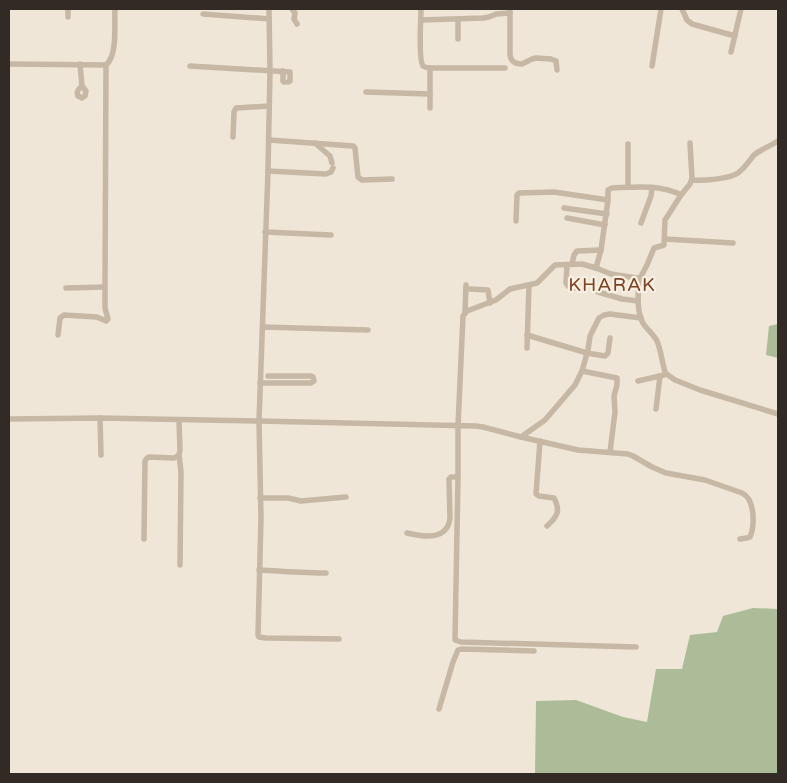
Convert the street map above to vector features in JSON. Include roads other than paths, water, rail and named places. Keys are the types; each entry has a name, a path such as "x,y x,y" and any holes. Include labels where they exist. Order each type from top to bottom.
{"street":[{"path":"68,9 68,17"},
{"path":"58,334 60,318 64,315 97,317 108,320 105,308 106,65 113,54 115,9"},
{"path":"274,9 269,9 269,140 259,420 258,636 266,638 339,639"},
{"path":"292,9 297,24"},
{"path":"421,9 422,60 424,66 430,68 505,68"},
{"path":"652,66 661,9"},
{"path":"682,9 685,18 689,22 735,36"},
{"path":"730,52 741,9"},
{"path":"421,20 486,18 510,11 511,60 514,63 522,64 534,58 552,59 556,61 557,70"},
{"path":"203,14 269,19"},
{"path":"458,18 458,39"},
{"path":"9,64 106,65"},
{"path":"80,64 82,86"},
{"path":"190,66 283,71 283,81 286,82"},
{"path":"430,68 430,108"},
{"path":"366,92 430,94"},
{"path":"233,137 234,112 236,108 269,106"},
{"path":"269,140 353,146 355,148 358,177 362,180 392,179"},
{"path":"692,180 734,176 762,149 778,142"},
{"path":"268,171 326,174 331,172 330,156 315,143"},
{"path":"656,409 662,375 657,341 644,325 641,318 638,302 638,280 647,265 653,249 656,246 664,245 665,220 692,180 690,143"},
{"path":"628,144 628,187"},
{"path":"596,268 601,250 607,214 608,190 610,188 652,188 670,190 681,195"},
{"path":"640,223 651,196 652,188"},
{"path":"516,221 517,195 519,193 554,192 608,200"},
{"path":"564,208 607,214"},
{"path":"567,218 605,225"},
{"path":"265,232 331,235"},
{"path":"665,239 733,242"},
{"path":"574,288 566,283 569,264 574,254 577,251 601,250"},
{"path":"465,312 498,299 510,288 539,282 554,266 582,264 607,273 638,280"},
{"path":"526,348 529,285"},
{"path":"66,288 105,287"},
{"path":"490,303 488,290 468,287 465,312 462,316 458,426 456,641 636,647"},
{"path":"598,292 638,302"},
{"path":"521,437 547,417 571,389 582,371 597,320 610,314 641,318"},
{"path":"263,327 368,330"},
{"path":"527,335 606,356 610,338"},
{"path":"582,371 617,378 610,452"},
{"path":"638,381 662,375 700,390 778,414"},
{"path":"260,383 311,383 314,381 311,376 268,376"},
{"path":"100,418 101,455"},
{"path":"9,419 259,420 484,426 540,442 578,450 633,456 661,471 705,480 746,495 752,505 752,526 750,536 740,539"},
{"path":"179,420 181,472 180,565"},
{"path":"540,442 536,494 554,498 558,508 555,519 547,526"},
{"path":"144,539 146,459 149,457 174,458 179,455"},
{"path":"407,534 433,536 441,534 446,530 450,523 450,478 458,477"},
{"path":"260,498 288,498 301,501 346,497"},
{"path":"259,570 326,573"},
{"path":"439,709 458,650 534,651"}],"district":[{"name":"KHARAK","path":"612,285"}]}
